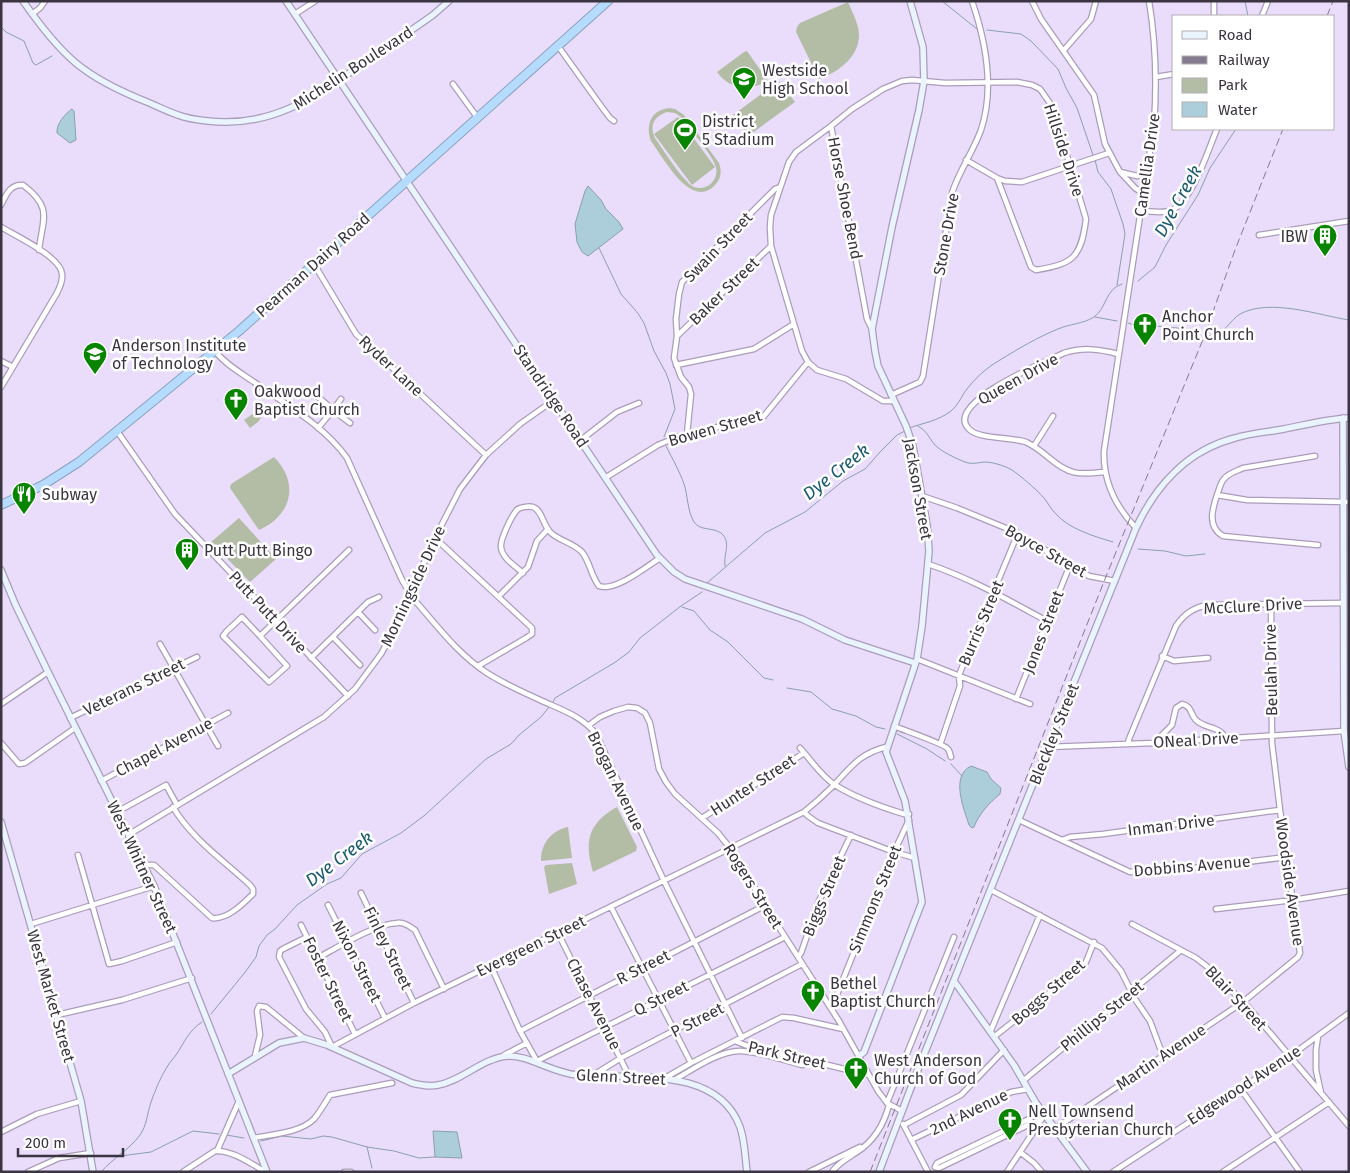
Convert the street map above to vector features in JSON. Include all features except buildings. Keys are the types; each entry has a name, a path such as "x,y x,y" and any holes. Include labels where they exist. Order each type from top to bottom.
{"highway":[{"name":"Pearman Dairy Road","path":"1,505 60,475 118,431 215,351 608,1"}],"street":[{"name":"Michelin Boulevard","path":"23,1 55,44 68,58 86,72 121,92 178,115 192,119 233,122 274,115 299,105 339,80 432,15 448,1"},
{"path":"32,14 45,1"},
{"name":"Standridge Road","path":"286,1 660,558 674,572 685,579 802,619 845,640 916,661"},
{"path":"295,14 315,1"},
{"name":"Jackson Street","path":"886,747 916,661 922,626 928,564 928,536 910,436 878,366 874,351 872,329 924,81 923,47 910,1"},
{"name":"Stone Drive","path":"892,398 920,382 923,376 952,193 958,176 981,130 987,97 986,47 972,1"},
{"path":"1032,1 1041,19 1094,95 1108,153 1120,172 1135,188 1144,194"},
{"path":"1064,50 1091,20 1096,1"},
{"name":"Camellia Drive","path":"1136,528 1119,507 1104,472 1105,436 1154,125 1156,77 1153,28 1149,1"},
{"path":"1214,1 1214,15"},
{"path":"1262,15 1268,1"},
{"path":"558,46 614,121"},
{"path":"1156,77 1172,74"},
{"name":"Hillside Drive","path":"831,126 852,108 894,84 912,80 945,83 1018,82 1040,89 1052,106 1086,219 1085,229 1077,253 1068,261 1058,266 1036,270 1031,267 997,178"},
{"path":"453,84 477,118"},
{"name":"Horse Shoe Bend","path":"808,362 802,351 771,246 771,215 793,154 831,126 867,319 872,329"},
{"path":"1141,211 1166,212 1183,202 1194,183 1217,130"},
{"path":"966,160 997,178 1005,181 1022,182 1108,153"},
{"path":"1120,172 1137,176 1147,175"},
{"path":"1,205 14,186 23,185 31,191 46,215 40,250"},
{"name":"Swain Street","path":"676,365 674,358 677,336 676,319 682,282 775,189 780,187"},
{"path":"1259,235 1349,221"},
{"path":"1,227 52,258 62,274 62,282 57,293 1,387"},
{"name":"Baker Street","path":"677,336 771,246"},
{"name":"Ryder Lane","path":"314,264 356,334 486,455"},
{"path":"687,434 691,394 689,386 681,376 676,365 754,348 794,324"},
{"name":"Queen Drive","path":"1104,472 1079,474 1063,469 1034,446 1018,440 974,433 966,425 964,419 970,406 986,392 1064,353 1075,349 1090,349 1118,354"},
{"name":"Brogan Avenue","path":"215,351 238,371 337,443 348,458 410,596 456,647 478,666 517,690 572,714 589,725 596,734 693,942 742,1038"},
{"path":"1,360 13,367"},
{"path":"808,362 817,370 846,379 884,401 892,398"},
{"name":"Bowen Street","path":"606,478 658,445 687,434 764,416 808,362"},
{"path":"316,396 350,423"},
{"path":"318,428 341,399"},
{"name":"Morningside Drive","path":"128,835 324,717 348,696 381,654 460,489 486,455 520,424 554,400"},
{"path":"581,440 617,412 639,403"},
{"path":"1034,446 1053,416"},
{"path":"1347,417 1344,731 1349,767"},
{"name":"Bleckley Street","path":"879,1172 954,980 1136,528 1148,503 1167,478 1202,452 1233,438 1347,417"},
{"name":"Putt Putt Drive","path":"118,431 175,514 348,696"},
{"path":"1315,456 1243,468 1224,478 1212,509 1212,520 1217,533 1222,536 1318,545"},
{"path":"1217,495 1247,500 1346,502"},
{"name":"Boyce Street","path":"922,496 1018,533 1089,576 1115,580"},
{"path":"523,572 504,555 501,541 514,514 519,509 532,507 538,510 548,529 558,537 570,542 581,552 596,582 603,588 625,580 660,558"},
{"path":"499,596 523,572 530,562 539,538 548,529"},
{"name":"Burris Street","path":"941,742 960,686 959,676 992,592 1018,533"},
{"path":"436,538 532,628 532,634 478,666"},
{"path":"260,636 349,550"},
{"path":"928,564 992,592 1047,621"},
{"name":"Jones Street","path":"1016,699 1070,565"},
{"name":"West Whitner Street","path":"1,570 16,606 70,718 154,886 192,978 267,1172"},
{"path":"312,658 368,602 379,597"},
{"name":"McClure Drive","path":"1128,743 1162,656 1176,626 1183,616 1196,608 1208,605 1344,603"},
{"name":"Beulah Drive","path":"1271,604 1272,736"},
{"path":"358,612 376,630"},
{"path":"242,617 260,636 287,666 269,682 224,636 242,617"},
{"path":"333,637 360,665"},
{"path":"160,644 218,746"},
{"path":"1162,656 1174,661 1208,658"},
{"name":"Veterans Street","path":"70,718 197,657"},
{"path":"916,661 1030,704"},
{"path":"1,704 48,672"},
{"path":"1154,743 1172,725 1176,708 1182,704 1189,707 1198,722 1222,732 1225,738"},
{"name":"Rogers Street","path":"589,725 614,710 628,707 637,708 645,713 650,723 659,769 675,794 702,818 730,848 830,1007 869,1075 888,1104 902,1111"},
{"name":"Chapel Avenue","path":"101,781 228,712"},
{"path":"894,726 934,742 941,742 948,749 950,757"},
{"path":"1,743 19,764 25,763 75,728"},
{"name":"ONeal Drive","path":"1048,747 1154,743 1344,731"},
{"name":"Woodside Avenue","path":"1243,1002 1298,957 1300,953 1280,810 1272,736"},
{"path":"859,1056 864,1052 922,902 909,817 902,792 886,757 886,747"},
{"name":"Evergreen Street","path":"332,1047 414,1003 804,812 859,758 869,752 886,747"},
{"path":"800,748 834,784 909,817"},
{"name":"Hunter Street","path":"702,818 804,752"},
{"path":"117,812 166,785 184,824 200,842 250,885 253,889 253,894 244,903 224,916 218,919 212,918 154,865 143,865"},
{"name":"Inman Drive","path":"1062,840 1070,837 1280,810"},
{"path":"804,812 818,823 915,858"},
{"name":"Simmons Street","path":"830,1007 834,1002 909,817"},
{"name":"Dobbins Avenue","path":"1019,820 1130,872 1206,867 1287,857"},
{"name":"West Market Street","path":"1,822 81,1101 93,1172"},
{"name":"Biggs Street","path":"798,957 829,879 851,836"},
{"path":"78,855 110,964 177,942"},
{"path":"31,924 154,886"},
{"path":"991,890 1094,942 1102,948 1121,971 1131,992 1150,1021 1163,1056"},
{"path":"1216,909 1349,891"},
{"name":"Finley Street","path":"361,893 414,1003"},
{"name":"Nixon Street","path":"328,905 385,1018"},
{"name":"R Street","path":"520,1031 766,905"},
{"path":"611,907 691,1063"},
{"path":"990,1030 994,1026 1040,915"},
{"path":"318,958 378,928 397,923 409,925 414,930 444,989"},
{"name":"Blair Street","path":"1132,924 1202,962 1243,1002 1349,1126"},
{"name":"Foster Street","path":"301,925 355,1034"},
{"name":"Chase Avenue","path":"558,933 629,1076"},
{"path":"307,937 282,949 279,957 306,1009 324,1032 332,1047"},
{"name":"Q Street","path":"538,1063 605,1026 785,937"},
{"path":"832,1172 840,1163 866,1145 881,1127 888,1104 954,937"},
{"name":"Boggs Street","path":"995,1036 1082,966 1086,962 1094,942"},
{"name":"Phillips Street","path":"1024,1080 1180,951"},
{"name":"P Street","path":"592,1076 621,1058 802,964"},
{"path":"490,966 520,1031 538,1063"},
{"path":"57,1015 122,1000 192,978"},
{"path":"954,980 995,1036 1028,1089 1087,1172"},
{"name":"Martin Avenue","path":"1056,1128 1243,1002"},
{"path":"255,1056 260,1035 257,1011 259,1006 266,1007 304,1038"},
{"name":"Edgewood Avenue","path":"1113,1172 1289,1057 1349,1013"},
{"path":"665,1078 775,1020 787,1017 843,1029"},
{"name":"Blair Street","path":"1318,1036 1316,1070 1321,1094"},
{"name":"Glenn Street","path":"228,1074 279,1043 304,1038 332,1047 401,1079 426,1086 450,1081 491,1060 509,1056 538,1063 563,1074 665,1078 709,1092 726,1105 732,1112 741,1133 747,1172"},
{"name":"Park Street","path":"735,1042 869,1075"},
{"name":"Glenn Street","path":"501,1057 527,1043"},
{"path":"904,1125 961,1095 1004,1050"},
{"path":"674,1080 704,1063 725,1054 739,1051 802,1064 807,1064 809,1060"},
{"path":"254,1138 288,1132 306,1125 314,1119 330,1095 392,1083"},
{"path":"1240,1088 1300,1172"},
{"name":"2nd Avenue","path":"911,1140 1011,1092 1028,1089"},
{"path":"1,1132 37,1114 81,1101"},
{"path":"217,1151 239,1101"},
{"path":"1223,1172 1328,1102"},
{"path":"1007,1172 1045,1114"},
{"path":"899,1118 928,1172"},
{"path":"1032,1123 1031,1120 1027,1120 937,1163 935,1167 939,1168 1032,1123 1040,1121"},
{"path":"809,1172 866,1145"},
{"path":"183,1172 217,1151 222,1150 267,1172"},
{"path":"1020,1152 1042,1172"},
{"path":"28,1172 59,1158 90,1154"},
{"path":"344,1172 351,1172"}],"green space":[{"path":"848,2 859,34 855,51 844,65 819,79 796,32 797,27 800,23"},
{"path":"747,51 768,81 754,86 740,87 722,78 717,72"},
{"path":"779,81 795,102 748,136 733,115"},
{"path":"663,109 675,109 684,115 719,163 720,178 715,185 706,191 697,191 687,187 678,179 651,141 649,124 654,115","holes":["667,112 675,113 681,117 700,141 715,165 716,175 712,183 704,188 694,187 685,179 653,134 654,122 659,116"]},
{"name":"District 5 Stadium","path":"678,117 715,167 692,185 654,134"},
{"path":"263,407 266,411 258,422 250,428 244,420"},
{"path":"274,457 285,472 288,480 289,496 287,504 276,519 259,530 230,488 231,484"},
{"path":"239,518 276,559 250,582 211,542"},
{"path":"617,807 637,847 636,851 593,872 589,851 591,834 600,820"},
{"path":"568,827 572,858 541,861 541,855 548,839 557,831"},
{"path":"572,863 577,884 549,894 544,867 546,865"}],"water":[{"path":"72,109 74,111 76,140 70,143 57,133 57,130 62,120"},
{"path":"588,186 623,229 588,256 582,252 577,242 575,224"},
{"path":"971,766 987,772 991,779 1001,788 1000,794 985,809 972,828 969,825 960,793 961,777"},
{"path":"433,1131 457,1132 462,1158 435,1157"}],"waterway":[{"path":"942,1 977,29"},
{"name":"Dye Creek","path":"1245,1 1248,15"},
{"path":"1,27 6,32 24,41 33,63 36,65 52,56"},
{"path":"987,30 1021,34 1031,41 1058,69 1077,108 1093,155"},
{"name":"Dye Creek","path":"1138,281 1155,267 1166,245 1198,195 1210,168 1235,130"},
{"path":"1095,160 1098,172 1111,189 1125,234 1117,285"},
{"path":"599,248 621,294 644,323 654,351 670,384 675,409 664,437"},
{"name":"Dye Creek","path":"909,428 936,419 951,411 976,379 990,367 1028,343 1062,327 1094,317 1112,290 1122,284"},
{"path":"1209,336 1219,334 1240,314 1252,309 1265,307 1294,309 1349,320"},
{"path":"1095,317 1117,321"},
{"path":"1128,323 1144,328 1156,326 1197,330"},
{"path":"918,426 938,448 957,459 971,463 994,463 1012,470 1037,491 1061,519 1082,531 1113,542"},
{"name":"Dye Creek","path":"707,583 765,533 805,512 843,481 865,469 897,435 905,431"},
{"path":"666,446 682,479 694,522 699,527 718,531 726,540 725,566"},
{"path":"1138,549 1165,551 1186,556 1205,554"},
{"name":"Dye Creek","path":"553,702 555,698 629,652 640,638 702,592"},
{"path":"682,607 694,611 710,630 728,642 764,678 773,680"},
{"path":"787,688 811,692 832,709 856,716 876,727 885,729"},
{"name":"Dye Creek","path":"211,1014 256,957 259,946 267,935 297,905 327,884 341,878 362,854 401,833 425,815 486,759 511,744 541,717 549,707"},
{"path":"897,734 927,749 945,761"},
{"path":"951,764 962,776"},
{"name":"Dye Creek","path":"101,1172 140,1135 146,1123 154,1093 164,1071 190,1033 202,1022"},
{"path":"121,1156 151,1152 193,1131 219,1134"},
{"path":"226,1135 244,1138"},
{"path":"261,1141 282,1136 311,1139 323,1136 419,1158 435,1157"},
{"path":"367,1147 372,1168"}],"railway":[{"path":"1327,15 1333,1"},
{"path":"870,1172 1105,579 1204,337 1235,250 1283,130"}],"place":[{"name":"Westside High School","path":"744,100"},
{"name":"District 5 Stadium","path":"685,151"},
{"name":"IBW","path":"1325,257"},
{"name":"Anchor Point Church","path":"1145,346"},
{"name":"Anderson Institute of Technology","path":"95,375"},
{"name":"Oakwood Baptist Church","path":"236,421"},
{"name":"Subway","path":"24,515"},
{"name":"Putt Putt Bingo","path":"187,571"},
{"name":"Bethel Baptist Church","path":"813,1013"},
{"name":"West Anderson Church of God","path":"856,1090"},
{"name":"Nell Townsend Presbyterian Church","path":"1010,1141"}]}
